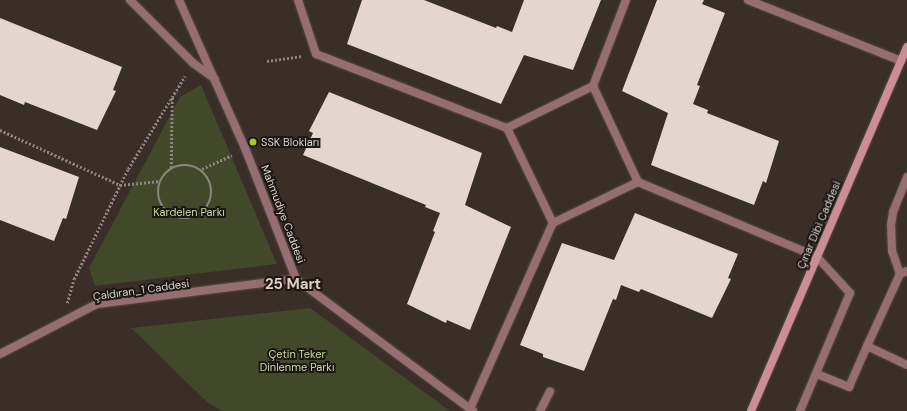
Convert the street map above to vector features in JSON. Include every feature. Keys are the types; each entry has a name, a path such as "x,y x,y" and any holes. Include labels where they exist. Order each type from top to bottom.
{"main road":[{"name":"Çınar Dibi Caddesi","path":"751,411 907,47"}],"street":[{"path":"130,0 193,63 216,79"},
{"name":"Mahmudiye Caddesi","path":"179,0 216,79 245,148 296,279 471,410"},
{"path":"298,0 316,54 507,128 553,223"},
{"path":"507,128 592,86 626,0"},
{"path":"748,0 901,61"},
{"path":"592,86 638,182 818,257 850,293 800,411"},
{"path":"816,374 849,387 867,346 903,273 892,251 891,225 893,212 907,177"},
{"path":"471,410 553,223 638,182"},
{"name":"Çaldıran_1 Caddesi","path":"0,354 60,321 97,304 296,279"},
{"path":"867,346 907,365"},
{"path":"540,411 550,390"}],"path":[{"path":"267,61 316,54"},
{"path":"60,321 74,279 120,185 193,63"},
{"path":"171,168 172,96"},
{"path":"0,130 120,185 160,181"},
{"path":"202,169 245,148"},
{"path":"186,164 202,169 208,176 213,194 205,211 188,220 174,217 163,208 158,191 160,181 171,168 186,164"}],"green space":[{"name":"Kardelen Parkı","path":"201,85 277,264 95,286 89,268 180,97"},
{"name":"Çetin Teker Dinlenme Parkı","path":"310,308 450,411 222,411 207,402 131,328"}],"building":[{"path":"362,0 424,0 496,28 497,26 512,32 524,0 601,0 573,70 524,55 501,104 347,44"},
{"path":"657,0 704,0 702,4 725,13 697,85 700,86 693,104 708,110 707,113 779,141 766,183 763,181 754,205 651,165 668,113 622,91"},
{"path":"0,18 122,67 113,90 116,91 97,130 25,102 24,105 0,95"},
{"path":"329,92 482,153 465,205 511,227 470,330 447,320 446,323 407,304 435,232 433,231 440,213 425,207 426,205 303,155 313,133 309,131"},
{"path":"0,147 79,177 66,219 63,218 54,241 0,220"},
{"path":"635,213 738,254 728,278 731,279 712,318 641,289 639,292 621,285 616,300 613,299 584,371 543,357 543,354 520,345 562,243 614,260"}],"place":[{"name":"SSK Blokları","path":"253,142"}],"district":[{"name":"25 Mart","path":"293,285"}]}
